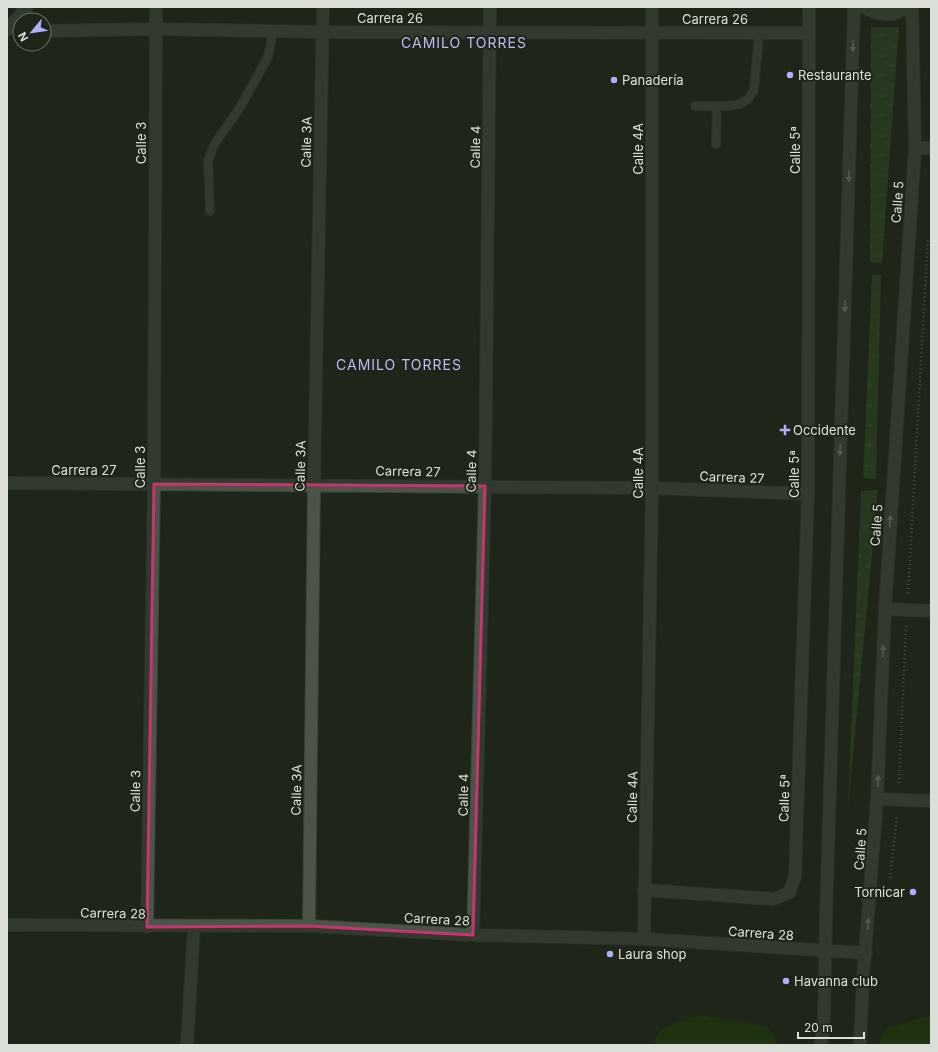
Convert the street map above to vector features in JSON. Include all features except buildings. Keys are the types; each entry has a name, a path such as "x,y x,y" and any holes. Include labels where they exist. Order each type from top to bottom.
{"street":[{"path":"7,31 27,7"},
{"name":"Calle 3","path":"147,927 154,484 156,7"},
{"name":"Calle 3A","path":"309,926 314,484 323,7"},
{"name":"Calle 4","path":"474,935 485,486 490,7"},
{"name":"Calle 4A","path":"644,939 652,488 652,7"},
{"name":"Calle 5ª","path":"644,890 773,899 789,893 795,877 808,494 809,7"},
{"path":"821,1045 824,1017 854,7"},
{"path":"864,7 871,12 882,14 893,14 906,7"},
{"name":"Calle 5","path":"860,1045 877,799 884,609 915,148 912,7"},
{"name":"Carrera 26","path":"52,31 156,29 322,32 809,33"},
{"path":"915,148 931,148"},
{"name":"Carrera 27","path":"7,483 314,484 652,488 808,494"},
{"path":"884,609 931,611"},
{"path":"877,799 931,801"},
{"name":"Carrera 28","path":"7,925 147,927 309,926 474,935 644,939 866,953"},
{"path":"187,1045 194,927"}],"lane":[{"path":"210,211 208,161 214,145 241,106 268,57 273,31"},
{"path":"694,106 740,104 748,99 754,90 758,33"},
{"path":"716,144 718,106"}],"highlighted area":[{"path":"154,484 485,486 473,935 309,926 147,927"}],"green space":[{"path":"871,27 899,27 882,263 870,263"},
{"path":"872,275 881,275 876,479 863,478"},
{"path":"878,490 848,807 861,491"}],"waterway":[{"path":"674,1045 701,1035 757,1045"},
{"path":"899,1045 931,1035"}],"place":[{"name":"Restaurante","path":"790,75"},
{"name":"Panadería","path":"614,80"},
{"name":"Occidente","path":"785,430"},
{"name":"Tornicar","path":"913,892"},
{"name":"Laura shop","path":"610,954"},
{"name":"Havanna club","path":"786,981"}],"district":[{"name":"CAMILO TORRES","path":"464,42"},
{"name":"CAMILO TORRES","path":"399,364"}]}
